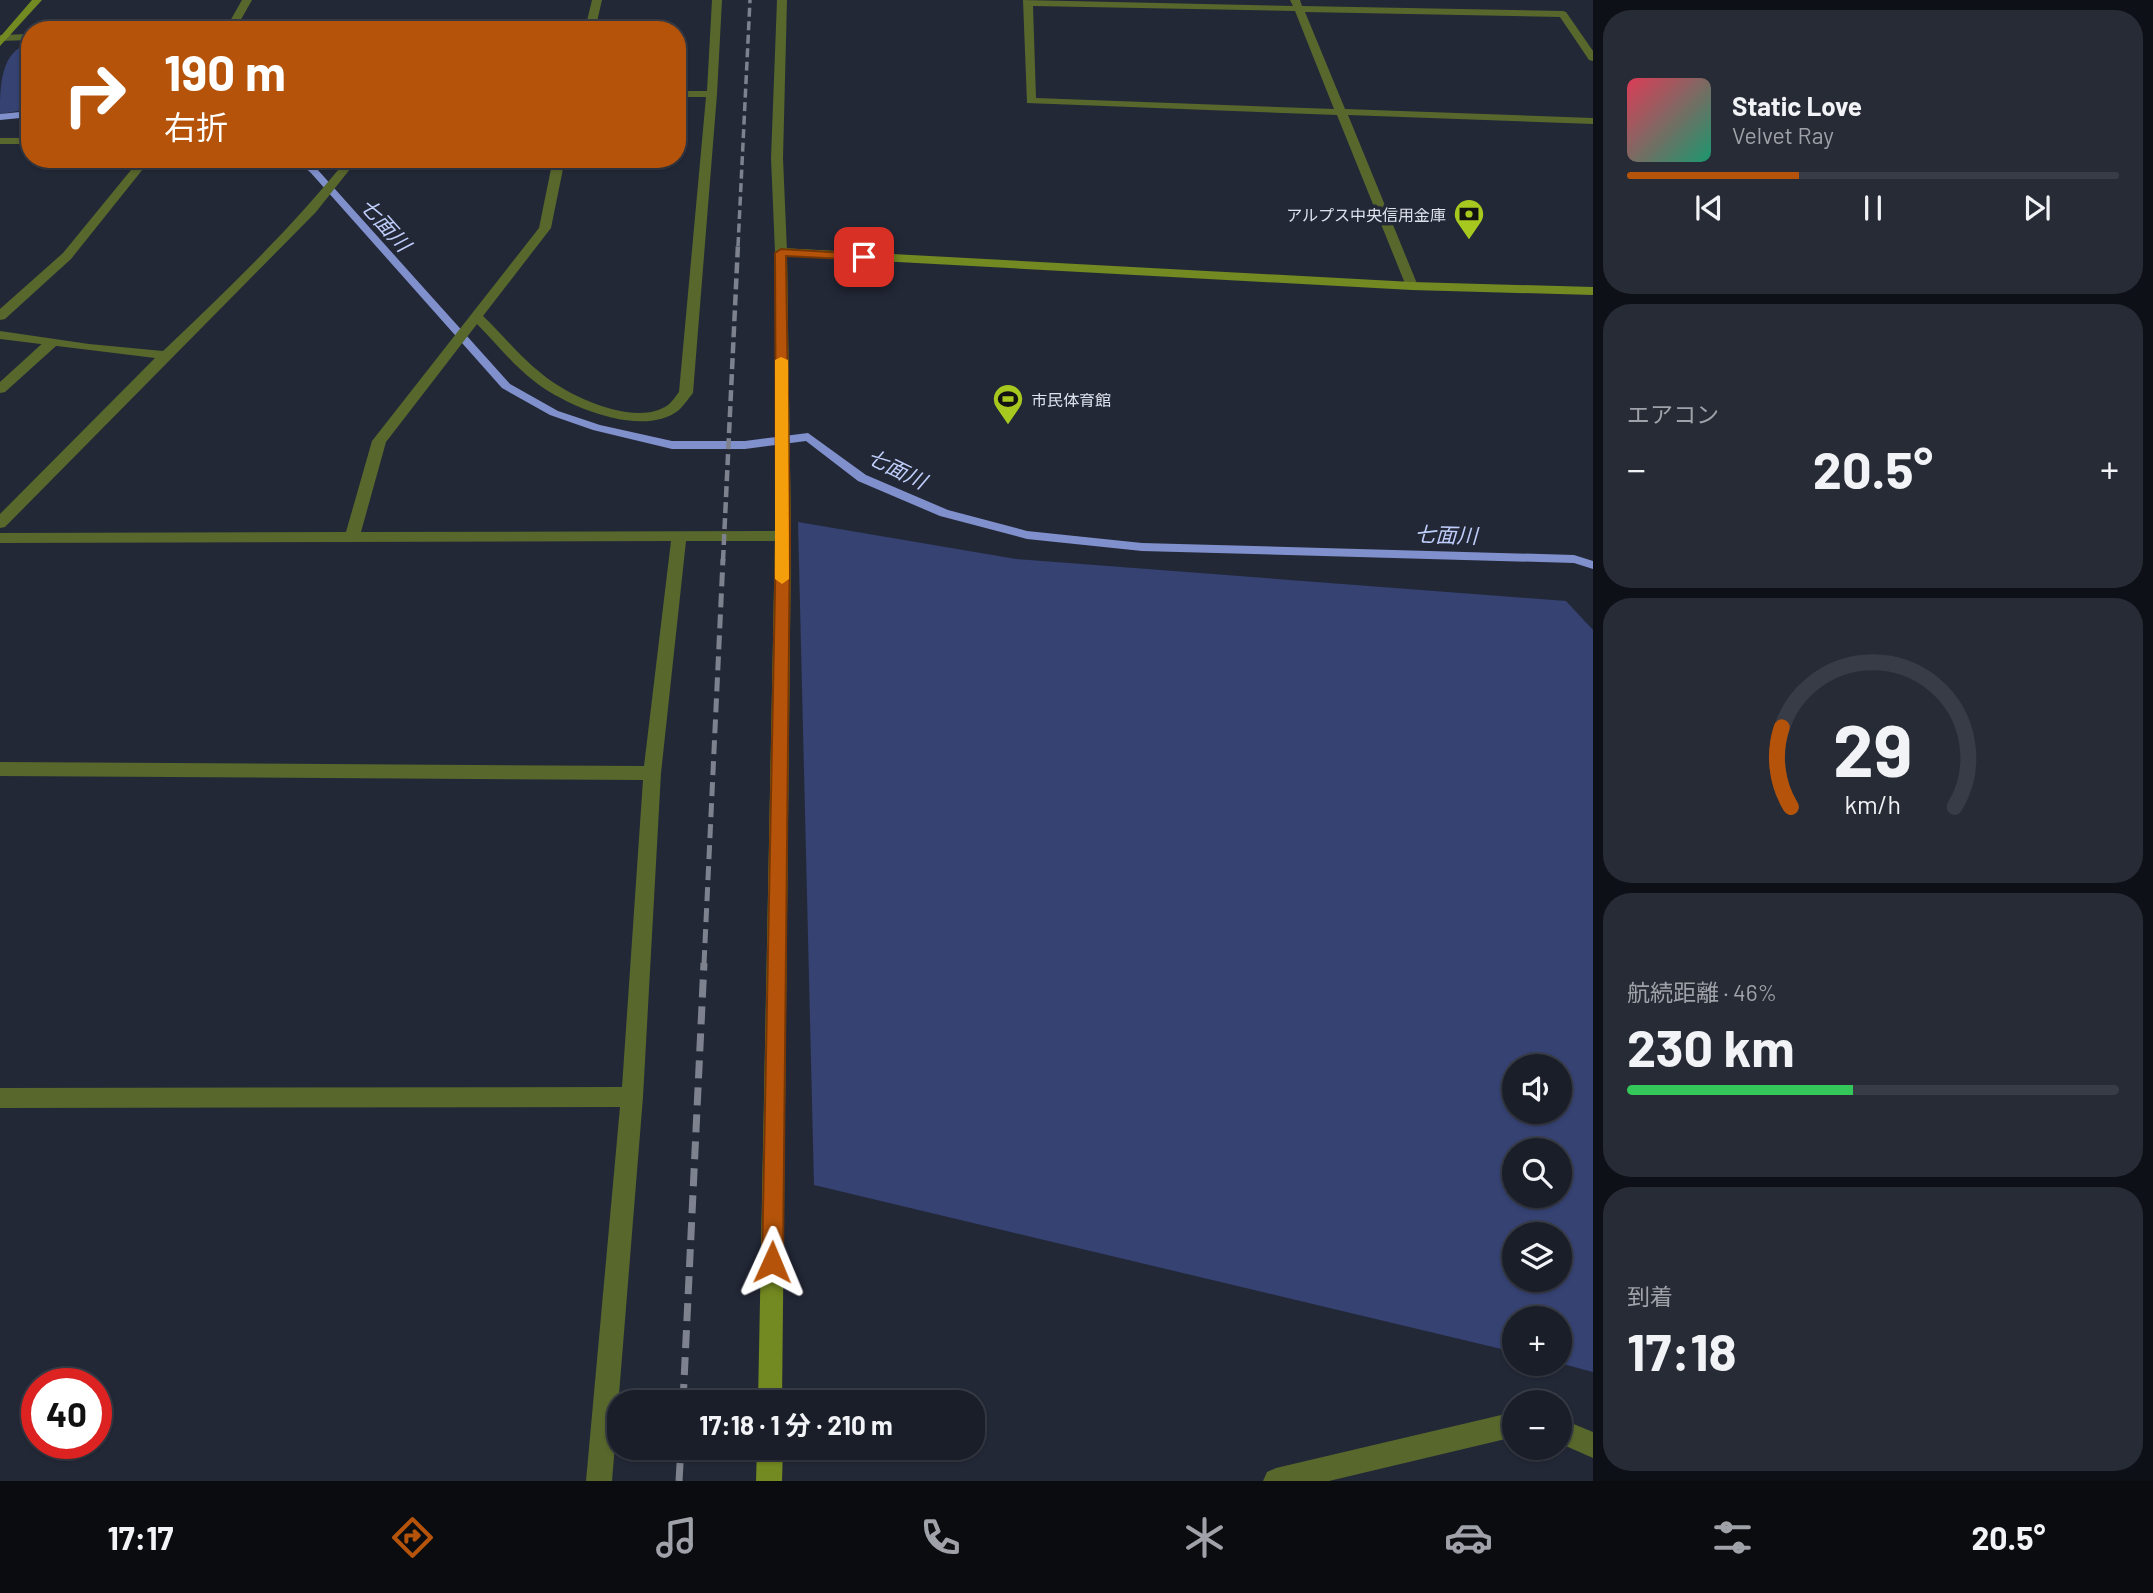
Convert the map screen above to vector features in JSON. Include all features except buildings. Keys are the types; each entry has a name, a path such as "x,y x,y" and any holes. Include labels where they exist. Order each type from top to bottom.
{"street":[{"path":"2,40 37,0"},
{"path":"235,21 247,0"},
{"path":"592,21 597,0"},
{"path":"474,318 538,378 573,400 645,419 680,404 686,393 712,94 717,0"},
{"path":"770,1390 783,536 778,158 782,0"},
{"path":"1593,58 1563,13 1297,4 1028,1 1031,101 1593,121"},
{"path":"1297,4 1412,286"},
{"path":"2,40 21,38"},
{"path":"686,94 712,94"},
{"path":"0,141 21,141"},
{"path":"0,316 67,256 139,168"},
{"path":"0,523 166,355 253,272 318,203 346,168"},
{"path":"352,537 379,441 545,228 557,168"},
{"path":"781,253 1412,286 1593,291"},
{"path":"0,335 166,355"},
{"path":"0,389 51,343"},
{"path":"599,1481 632,1097 652,773 678,535"},
{"path":"0,538 783,536"},
{"path":"0,769 652,773"},
{"path":"0,1098 632,1097"},
{"path":"1276,1481 1502,1427"},
{"path":"1572,1436 1593,1445"},
{"path":"769,1481 770,1460"}],"shaded area":[{"path":"20,47 21,110 0,114 4,71 7,62"},
{"path":"798,522 1016,559 1566,601 1593,630 1593,1372 1572,1366 1572,1306 1502,1306 1502,1349 814,1185"}],"waterway":[{"name":"七面川","path":"0,117 21,115"},
{"name":"七面川","path":"310,168 506,386 554,413 597,428 672,445 745,445 808,437 862,478 944,513 1027,535 1142,547 1574,559 1593,565"}],"railway":[{"path":"738,246 750,0"},
{"path":"723,561 738,244"},
{"path":"704,964 723,559"},
{"path":"684,1390 704,963"},
{"path":"679,1481 680,1460"}],"slow traffic":[{"path":"781,360 782,579"}],"place":[{"name":"アルプス中央信用金庫","path":"1469,241"},
{"name":"市民体育館","path":"1008,426"}],"route":[{"path":"772,1262 783,536 781,253 864,257"}]}
